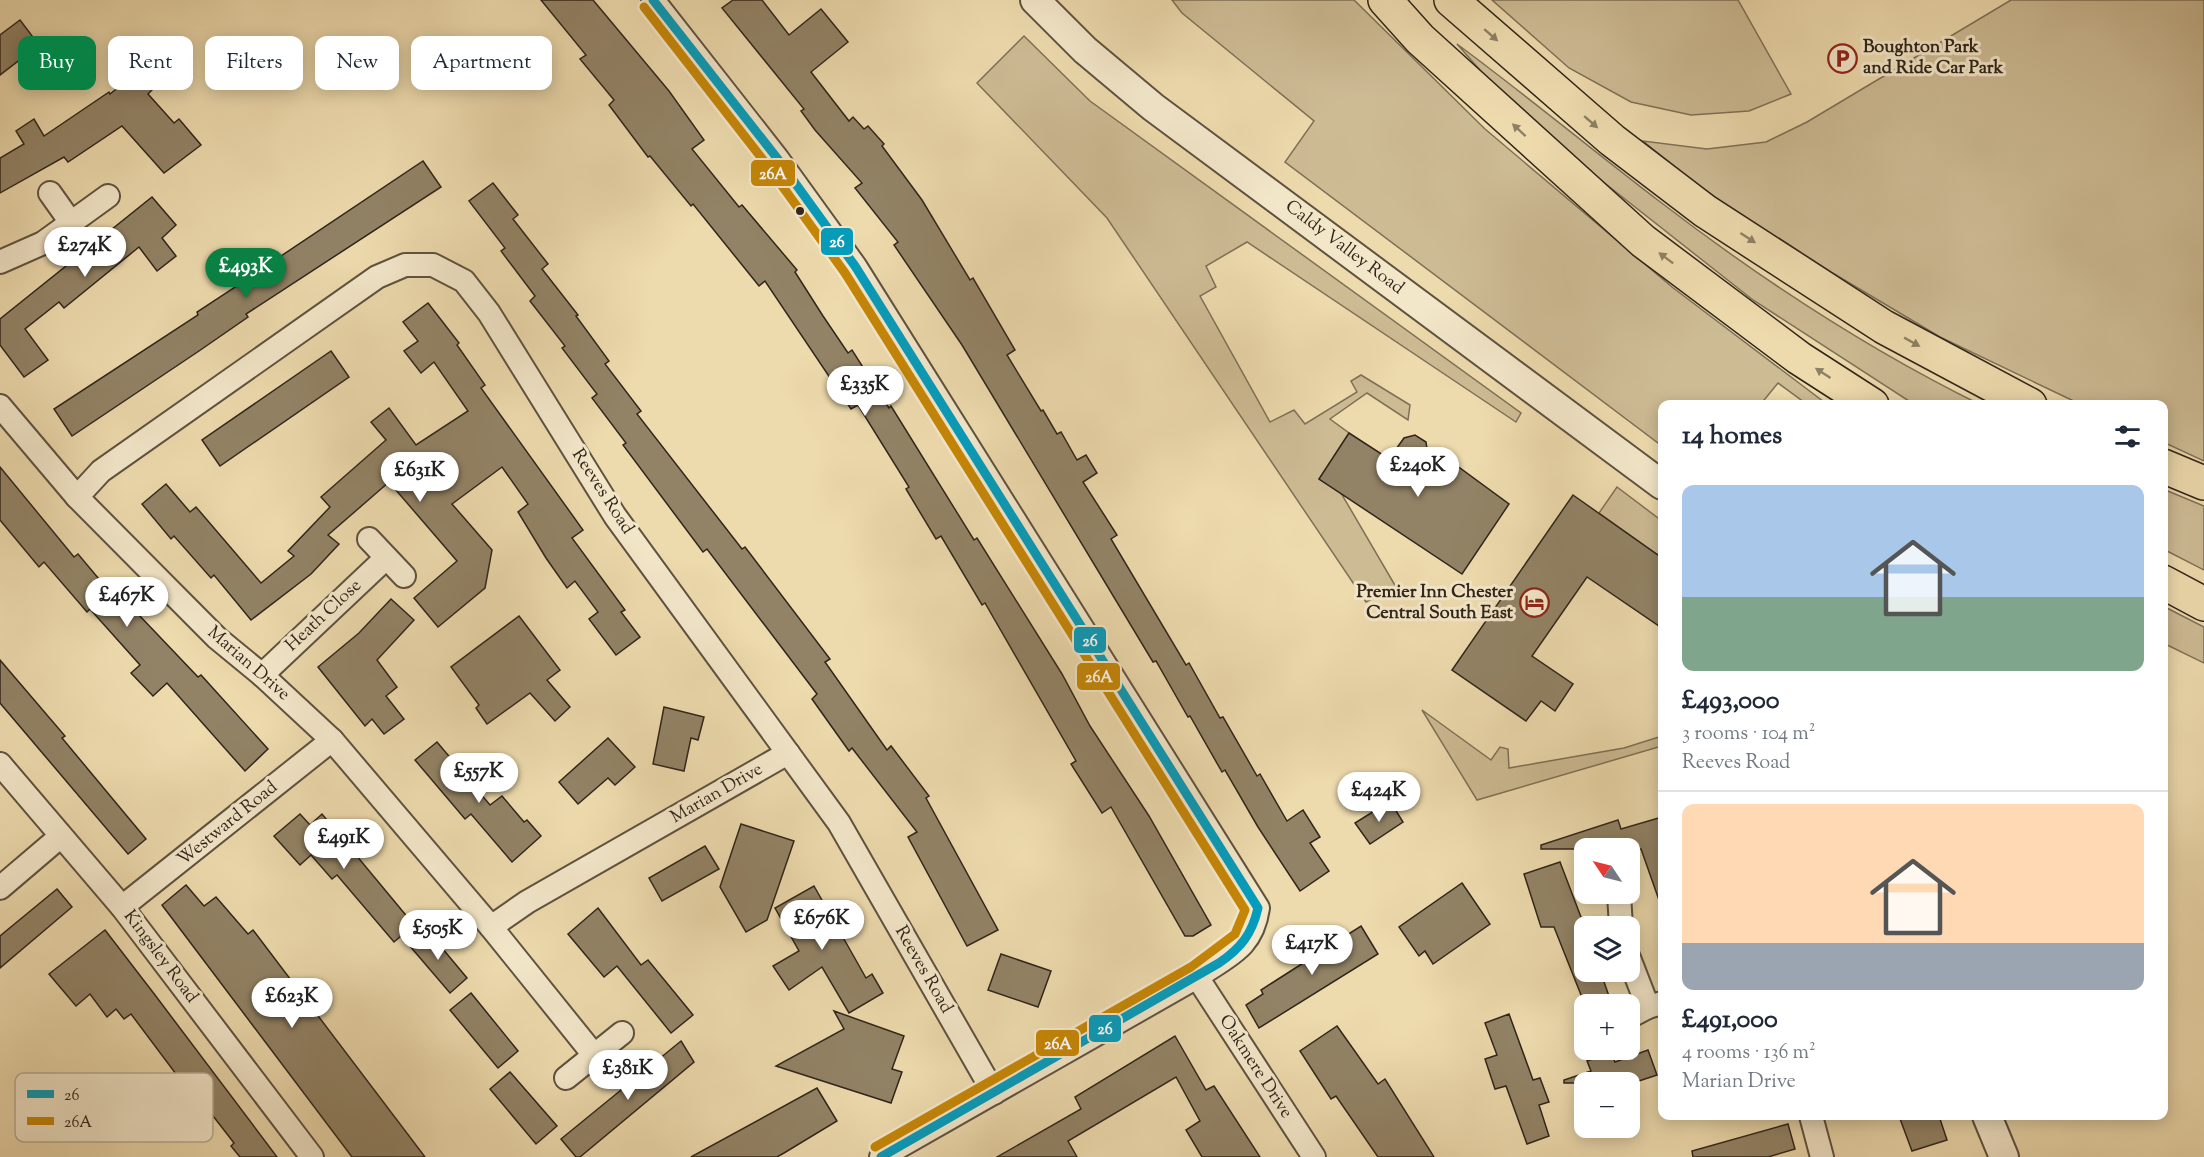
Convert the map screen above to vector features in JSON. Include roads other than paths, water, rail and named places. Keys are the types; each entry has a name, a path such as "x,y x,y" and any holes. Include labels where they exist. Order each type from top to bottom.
{"highway":[{"path":"1385,0 1420,39 1643,241 1799,358 1864,400"},
{"path":"1451,0 1612,141 1705,211 1884,327 2021,400"},
{"path":"2168,468 2204,483"},
{"path":"2168,585 2204,604"}],"street":[{"path":"652,0 777,158 855,266 1249,890 1258,908 1255,927 1246,943 1197,976 881,1157"},
{"name":"Caldy Valley Road","path":"1035,0 1085,50 1153,107 1658,482"},
{"path":"50,193 72,224"},
{"path":"0,262 43,243 108,196"},
{"name":"Reeves Road","path":"77,497 101,471 377,277 405,265 432,265 464,281 489,313 615,516 839,823 994,1093"},
{"name":"Marian Drive","path":"0,406 77,497 216,638 262,675 332,740 491,927 594,1055"},
{"path":"369,539 404,576"},
{"name":"Heath Close","path":"262,675 386,558"},
{"name":"Westward Road","path":"122,907 332,740"},
{"name":"Marian Drive","path":"491,927 526,902 788,753"},
{"name":"Kingsley Road","path":"0,764 122,907 312,1157"},
{"path":"0,888 61,836"},
{"name":"Oakmere Drive","path":"1197,976 1314,1157"},
{"path":"1637,982 1646,1009"},
{"path":"567,1078 622,1033"},
{"path":"1813,1120 1822,1157"},
{"path":"1989,1120 2004,1157"}],"place":[{"name":"Boughton Park and Ride Car Park","path":"1842,58"},
{"name":"Premier Inn Chester Central South East","path":"1534,603"}]}
